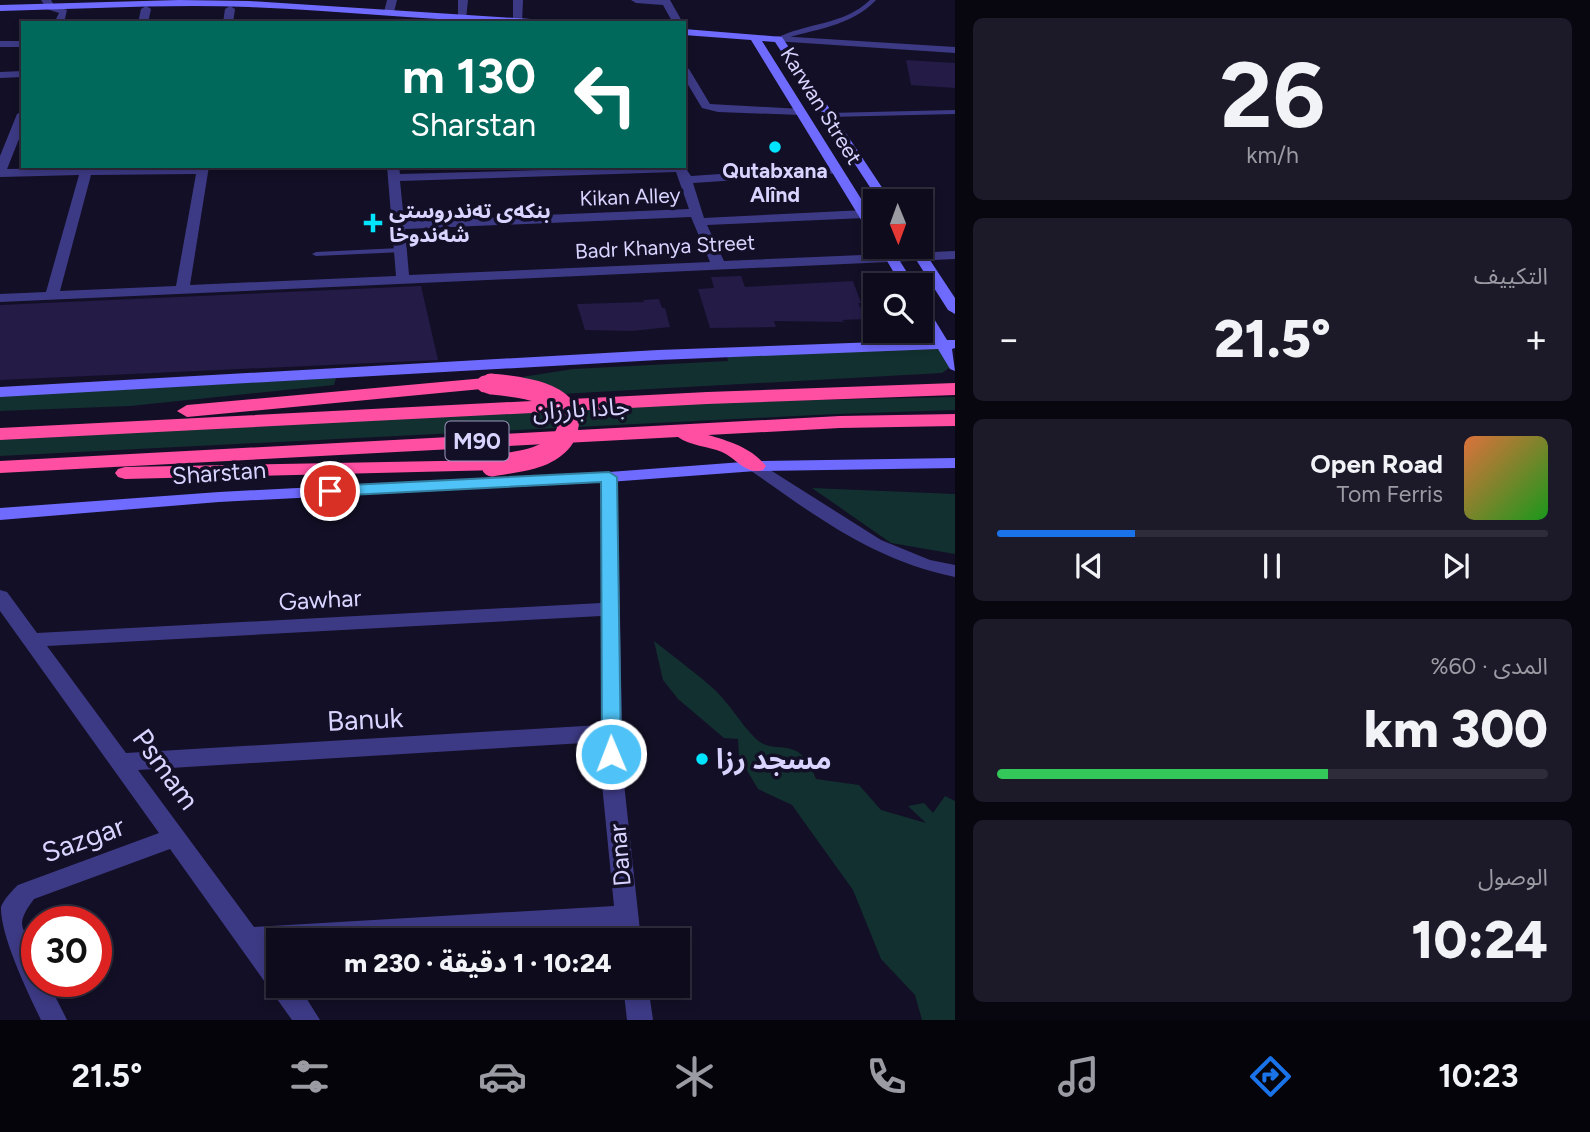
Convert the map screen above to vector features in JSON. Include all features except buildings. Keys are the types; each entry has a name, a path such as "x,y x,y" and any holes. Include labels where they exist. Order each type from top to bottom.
{"highway":[{"path":"0,431 351,394 485,384 524,386 545,392 561,403 569,415 570,428 564,441 550,453 533,460 492,466 0,474"},
{"name":"جادا بارزان","path":"0,431 955,389"},
{"name":"جادا بارزان","path":"0,467 768,425 955,420"},
{"path":"668,431 730,448 756,466 758,443 768,425"}],"main road":[{"path":"0,8 48,3 305,3 463,20"},
{"path":"0,14 64,12 151,4 379,20 518,21"},
{"path":"686,32 757,41"},
{"path":"686,38 780,42"},
{"name":"Karwan Street","path":"757,41 863,211"},
{"name":"Karwan Street","path":"780,42 877,189"},
{"path":"923,259 955,310"},
{"path":"933,324 949,345 955,366"},
{"path":"0,393 658,355 949,345"},
{"name":"Sharstan","path":"0,514 219,497 609,477 756,466 955,463"}],"street":[{"path":"389,12 393,0"},
{"path":"463,0 463,20"},
{"path":"517,0 518,21"},
{"path":"636,0 665,1 676,21"},
{"path":"48,3 64,12 61,21"},
{"path":"144,21 151,4"},
{"path":"228,21 230,9"},
{"path":"780,42 955,50"},
{"path":"780,42 955,57"},
{"path":"0,44 21,44"},
{"path":"686,72 706,106 718,109 801,112"},
{"path":"0,75 21,74"},
{"path":"19,132 0,172 202,168 181,290"},
{"path":"403,280 393,172 678,168 683,171 698,218 719,266"},
{"path":"685,180 836,170"},
{"path":"52,296 86,172"},
{"name":"Kikan Alley","path":"398,225 863,214"},
{"name":"Badr Khanya Street","path":"933,253 955,255"},
{"name":"Badr Khanya Street","path":"0,298 719,266 863,254"},
{"path":"756,466 870,543 940,569 955,571"},
{"name":"Danar","path":"609,477 611,733 627,928"},
{"name":"Psmam","path":"0,597 266,962"},
{"name":"Gawhar","path":"33,640 609,609"},
{"name":"Banuk","path":"122,762 611,733"},
{"name":"Sazgar","path":"54,1020 8,926 11,911 26,892 176,837"},
{"path":"249,938 266,938"},
{"path":"291,998 307,1020"},
{"path":"637,998 640,1020"}],"lane":[{"path":"780,42 803,29 849,19 860,14 873,0"},
{"path":"828,115 955,112"},
{"path":"316,254 400,250"}],"green space":[{"path":"933,348 940,350 952,366 942,373 561,394 522,377 573,369 728,361 727,356"},
{"path":"336,378 334,385 130,406 0,411 0,396"},
{"path":"955,397 955,410 0,456 0,440 682,403"},
{"path":"812,488 955,494 955,554 891,543"},
{"path":"654,641 717,692 755,738 763,744 795,750 802,755 816,779 859,785 881,810 926,823 908,806 924,803 933,813 945,796 955,801 955,1020 922,1020 915,995 881,959 853,890 792,805 758,789 739,757 738,739 724,738 678,699 663,680"}],"place":[{"name":"Qutabxana Alînd","path":"775,147"},
{"name":"بنکەی تەندروستی شەندوخا","path":"373,223"},
{"name":"مسجد رزا","path":"702,759"}],"route":[{"path":"330,491 609,477 611,754"}]}
